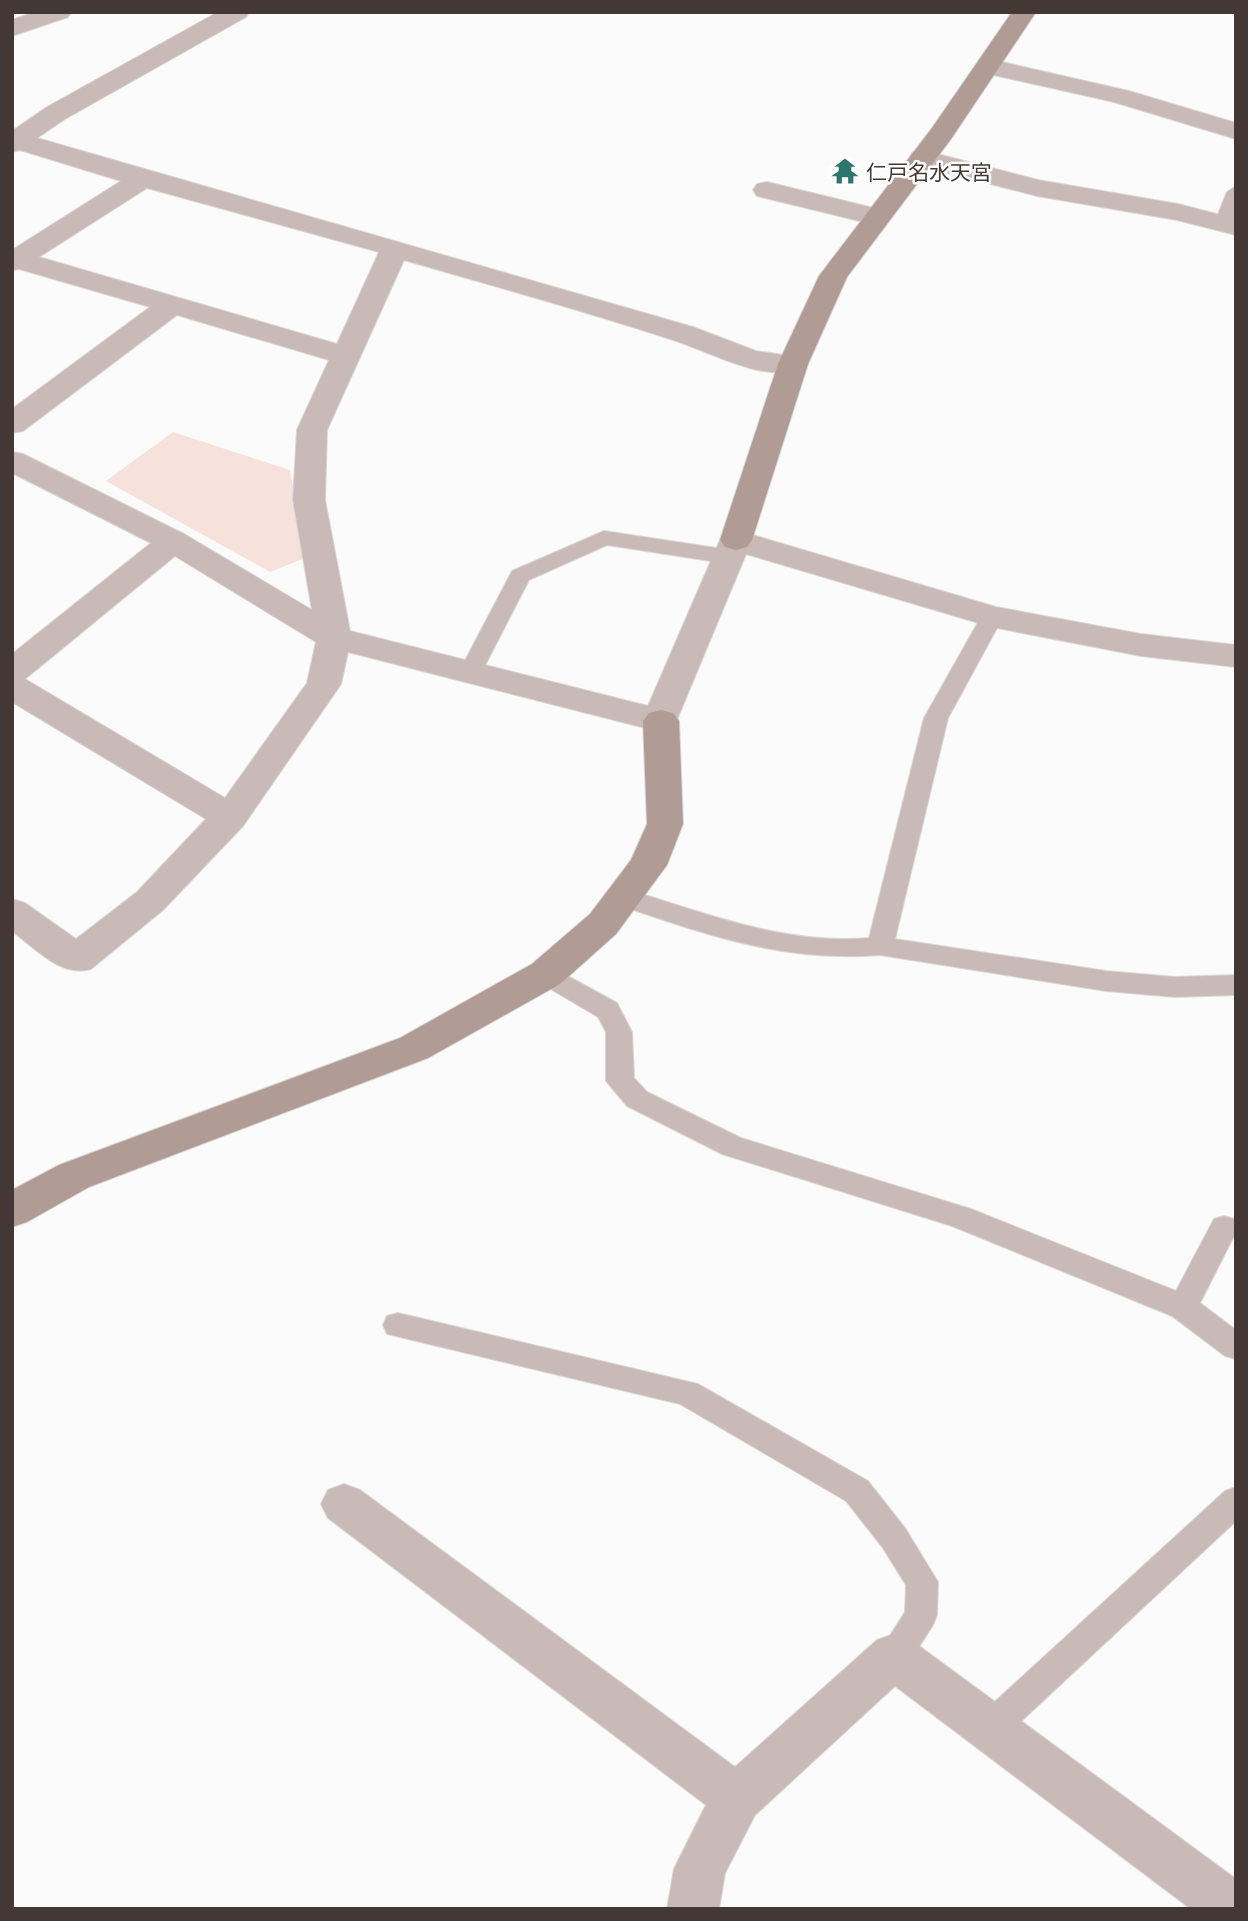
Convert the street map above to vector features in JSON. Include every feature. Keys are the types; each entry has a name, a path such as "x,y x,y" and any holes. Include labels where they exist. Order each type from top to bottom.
{"street":[{"path":"12,29 59,12"},
{"path":"14,141 56,113 237,12"},
{"path":"12,1210 74,1176 414,1048 546,974 603,924 625,898 648,865 665,824 661,721 688,650 733,548 793,364 834,276 989,66 1024,12"},
{"path":"989,66 1120,96 1236,131"},
{"path":"14,141 395,248 682,333 751,359 793,364"},
{"path":"922,158 1037,188 1178,212 1229,225"},
{"path":"14,260 143,178"},
{"path":"767,190 876,216"},
{"path":"12,912 77,959 150,901 230,817 324,684 334,638 309,499 312,430 395,248"},
{"path":"14,260 347,356"},
{"path":"12,424 172,304"},
{"path":"12,461 173,541 334,638 661,721"},
{"path":"12,672 173,541"},
{"path":"733,548 992,617 1142,645 1236,656"},
{"path":"12,687 230,817"},
{"path":"344,1504 737,1798"},
{"path":"693,1909 700,1869 737,1798 894,1656 989,1730 1234,1909"}],"lane":[{"path":"1229,225 1236,192"},
{"path":"470,674 520,576 604,538 733,548"},
{"path":"880,946 936,718 992,617"},
{"path":"625,898 727,931 796,948 845,951 880,946 1106,982 1175,987 1236,985"},
{"path":"546,974 608,1010 619,1032 620,1080 637,1100 733,1146 961,1217 1183,1307 1236,1347"},
{"path":"1183,1307 1224,1227"},
{"path":"398,1325 687,1393 858,1491 894,1538 922,1582 921,1615 894,1656"},
{"path":"989,1730 1236,1501"}],"shaded area":[{"path":"173,432 290,470 305,558 270,572 106,481"}],"place":[{"name":"仁戸名水天宮","path":"845,171"}]}
